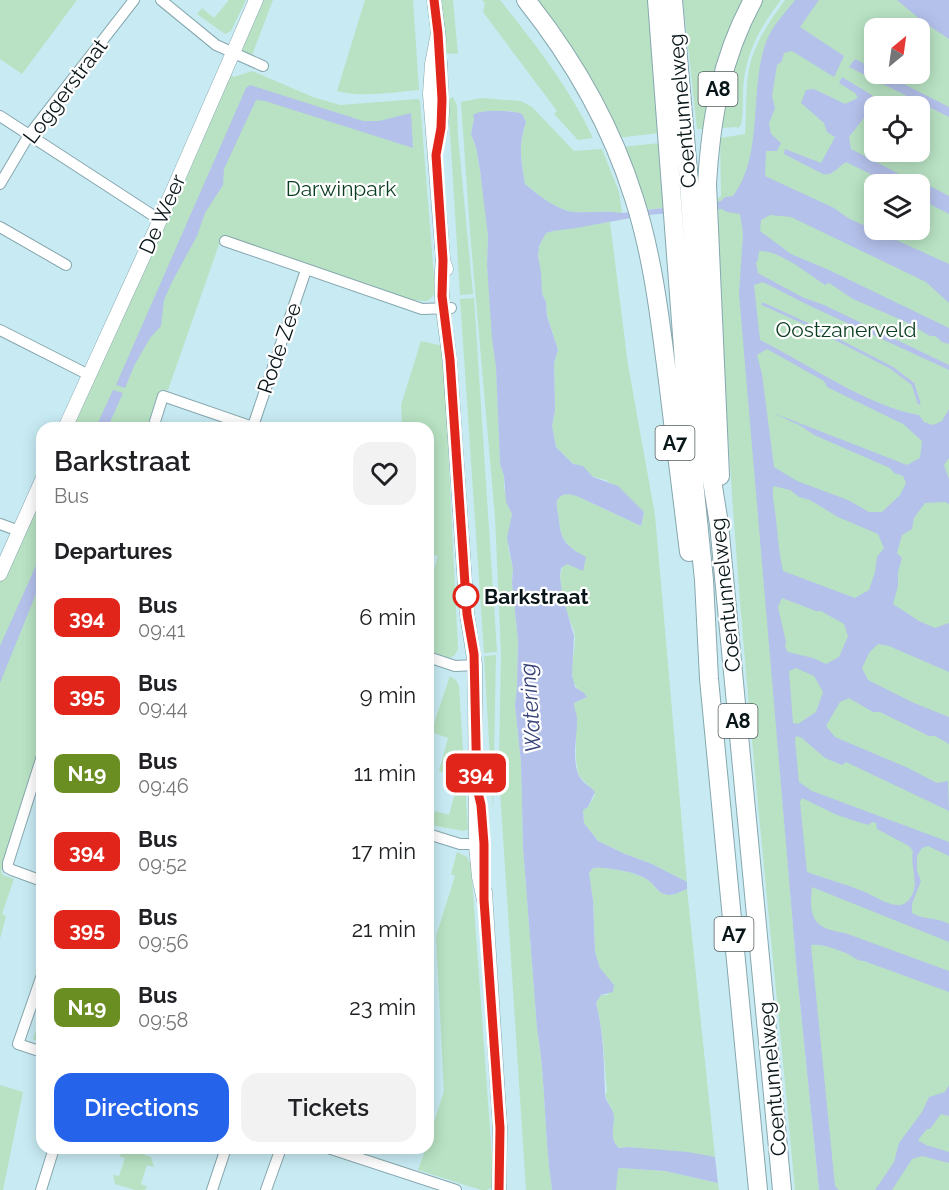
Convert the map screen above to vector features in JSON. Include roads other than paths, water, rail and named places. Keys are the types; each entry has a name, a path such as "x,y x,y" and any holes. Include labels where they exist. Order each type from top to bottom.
{"highway":[{"name":"A7","path":"525,0 575,69 610,136 627,177 643,229 653,276 693,580 709,679"},
{"name":"Coentunnelweg","path":"657,0 689,184"},
{"name":"Coentunnelweg","path":"673,0 692,230 721,455 719,524 783,1190"},
{"name":"A8","path":"692,230 689,184 709,146 718,90 733,44 753,0"},
{"name":"Coentunnelweg","path":"692,230 690,442 704,580 709,679 758,1190"}],"main road":[{"name":"De Weer","path":"68,422 256,0"},
{"path":"434,0 438,33 436,93 442,120 436,155 443,260 441,272 447,308 477,788 481,805 480,844 500,1128 499,1190"},
{"path":"0,574 36,494"},
{"path":"500,1128 504,1144 507,1190"}],"street":[{"name":"Loggerstraat","path":"0,184 29,135 134,0"},
{"path":"161,0 216,45 263,66"},
{"path":"0,116 160,220"},
{"path":"0,227 66,265"},
{"path":"225,241 422,309 447,308"},
{"name":"Rode Zee","path":"257,422 306,270"},
{"path":"0,330 88,375"},
{"name":"Rode Zee","path":"155,422 163,396 240,422"},
{"path":"0,524 20,531"},
{"path":"434,659 455,666 470,665"},
{"path":"36,775 8,863 8,868 36,879"},
{"path":"434,836 460,844 480,844"},
{"path":"36,992 18,1044 36,1050"},
{"path":"41,1190 52,1154"},
{"path":"212,1190 224,1154"},
{"path":"267,1190 279,1154"},
{"path":"347,1154 456,1190"}],"water":[{"name":"Watering","path":"795,0 819,0 800,27 844,56 834,77 792,51 784,53 782,61 777,65 772,96 775,108 769,123 771,134 781,143 777,151 766,151 765,176 834,208 864,225 864,240 896,240 949,264 949,303 926,282 791,217 770,215 761,220 760,231 791,254 949,328 949,344 853,299 829,283 825,285 784,258 767,251 759,251 756,263 758,273 802,297 824,305 949,365 949,370 763,282 754,285 760,340 858,394 919,415 924,422 933,425 942,421 949,409 949,458 944,465 949,479 949,504 945,502 925,503 914,518 912,529 902,535 897,553 902,558 893,604 919,621 935,628 949,623 949,672 889,646 878,644 869,653 862,668 868,680 914,703 949,717 949,744 880,712 873,712 849,698 840,702 826,726 835,737 937,783 948,781 949,811 846,762 842,765 825,758 802,738 796,736 795,740 799,782 812,791 949,842 949,856 928,846 922,848 917,856 917,871 921,881 912,904 912,913 949,924 949,942 812,887 811,906 815,919 826,928 949,971 949,992 859,960 833,948 811,945 835,1186 839,1190 819,1190 797,973 739,294 743,233 740,214 722,209 647,215 546,233 539,246 538,256 542,294 558,350 554,363 555,410 552,426 556,447 573,464 583,466 593,477 618,486 644,512 641,526 576,496 564,495 557,500 563,538 566,543 586,557 583,571 567,564 561,568 560,576 562,594 574,636 572,675 575,687 587,697 574,703 577,717 576,765 581,779 595,792 588,807 583,810 584,823 598,841 687,882 687,889 666,895 644,878 630,873 614,869 593,868 589,873 593,900 595,952 600,968 614,985 613,992 601,995 596,1003 602,1038 605,1095 614,1114 613,1137 619,1148 688,1152 715,1157 718,1183 665,1171 621,1168 618,1169 616,1190 552,1190 523,847 521,763 515,705 518,640 512,583 513,569 507,538 512,514 506,502 504,476 500,464 496,367 487,265 488,236 480,170 471,134 473,115 497,111 522,114 526,122 521,146 525,184 562,209 575,212 622,213 721,201 725,197 733,196 743,180 749,162 761,60 766,42 775,25","holes":["767,349 824,381 827,387 903,424 922,441 920,458 907,465 771,412 801,426 814,435 890,468 894,473 903,476 906,483 900,495 882,512 869,512 848,500 797,481 774,467 762,374 757,355","773,486 790,490 838,517 878,534 884,548 877,557 869,590 855,598 783,571","782,598 821,611 844,624 848,636 839,657 826,664 813,658 788,652 785,647 786,642 778,607","796,668 814,676 823,692 816,712 798,724 793,723 789,671","802,798 837,815 868,825 872,822 876,823 877,829 909,846 913,851 914,888 907,902 895,905 858,889 807,872 800,802"]},
{"path":"897,0 949,0 949,39 930,26 930,18 918,18"},
{"path":"855,59 864,64 864,74 849,67"},
{"path":"842,77 873,96 864,96 864,118 849,137 851,149 864,156 864,162 876,162 899,174 871,174 846,162 833,172 823,174 784,154 785,149 821,163 835,137 827,132 824,123 801,103 806,90 814,89 845,104 858,98 855,93 839,83"},
{"path":"883,84 904,84 927,96 907,96"},
{"path":"250,85 363,121 379,121 411,113 413,148 256,100 224,169 223,185 205,213 197,236 164,300 161,326 150,338 125,388 116,385 246,88"},
{"path":"930,97 949,107 949,117 930,108"},
{"path":"930,186 949,196 949,214 930,204"},
{"path":"113,390 123,393 110,422 98,422"},
{"path":"36,565 36,594 0,683 0,646"},
{"path":"949,1085 949,1116 941,1114 918,1140 949,1152 949,1163 922,1156 912,1159 892,1190 875,1190 894,1162 899,1143 922,1112 929,1097 945,1092"}],"waterway":[{"path":"763,304 892,368 913,384 919,403"}],"place":[{"name":"Barkstraat","path":"466,596"}],"park label":[{"name":"Darwinpark","path":"341,188"},
{"name":"Oostzanerveld","path":"846,329"}]}
